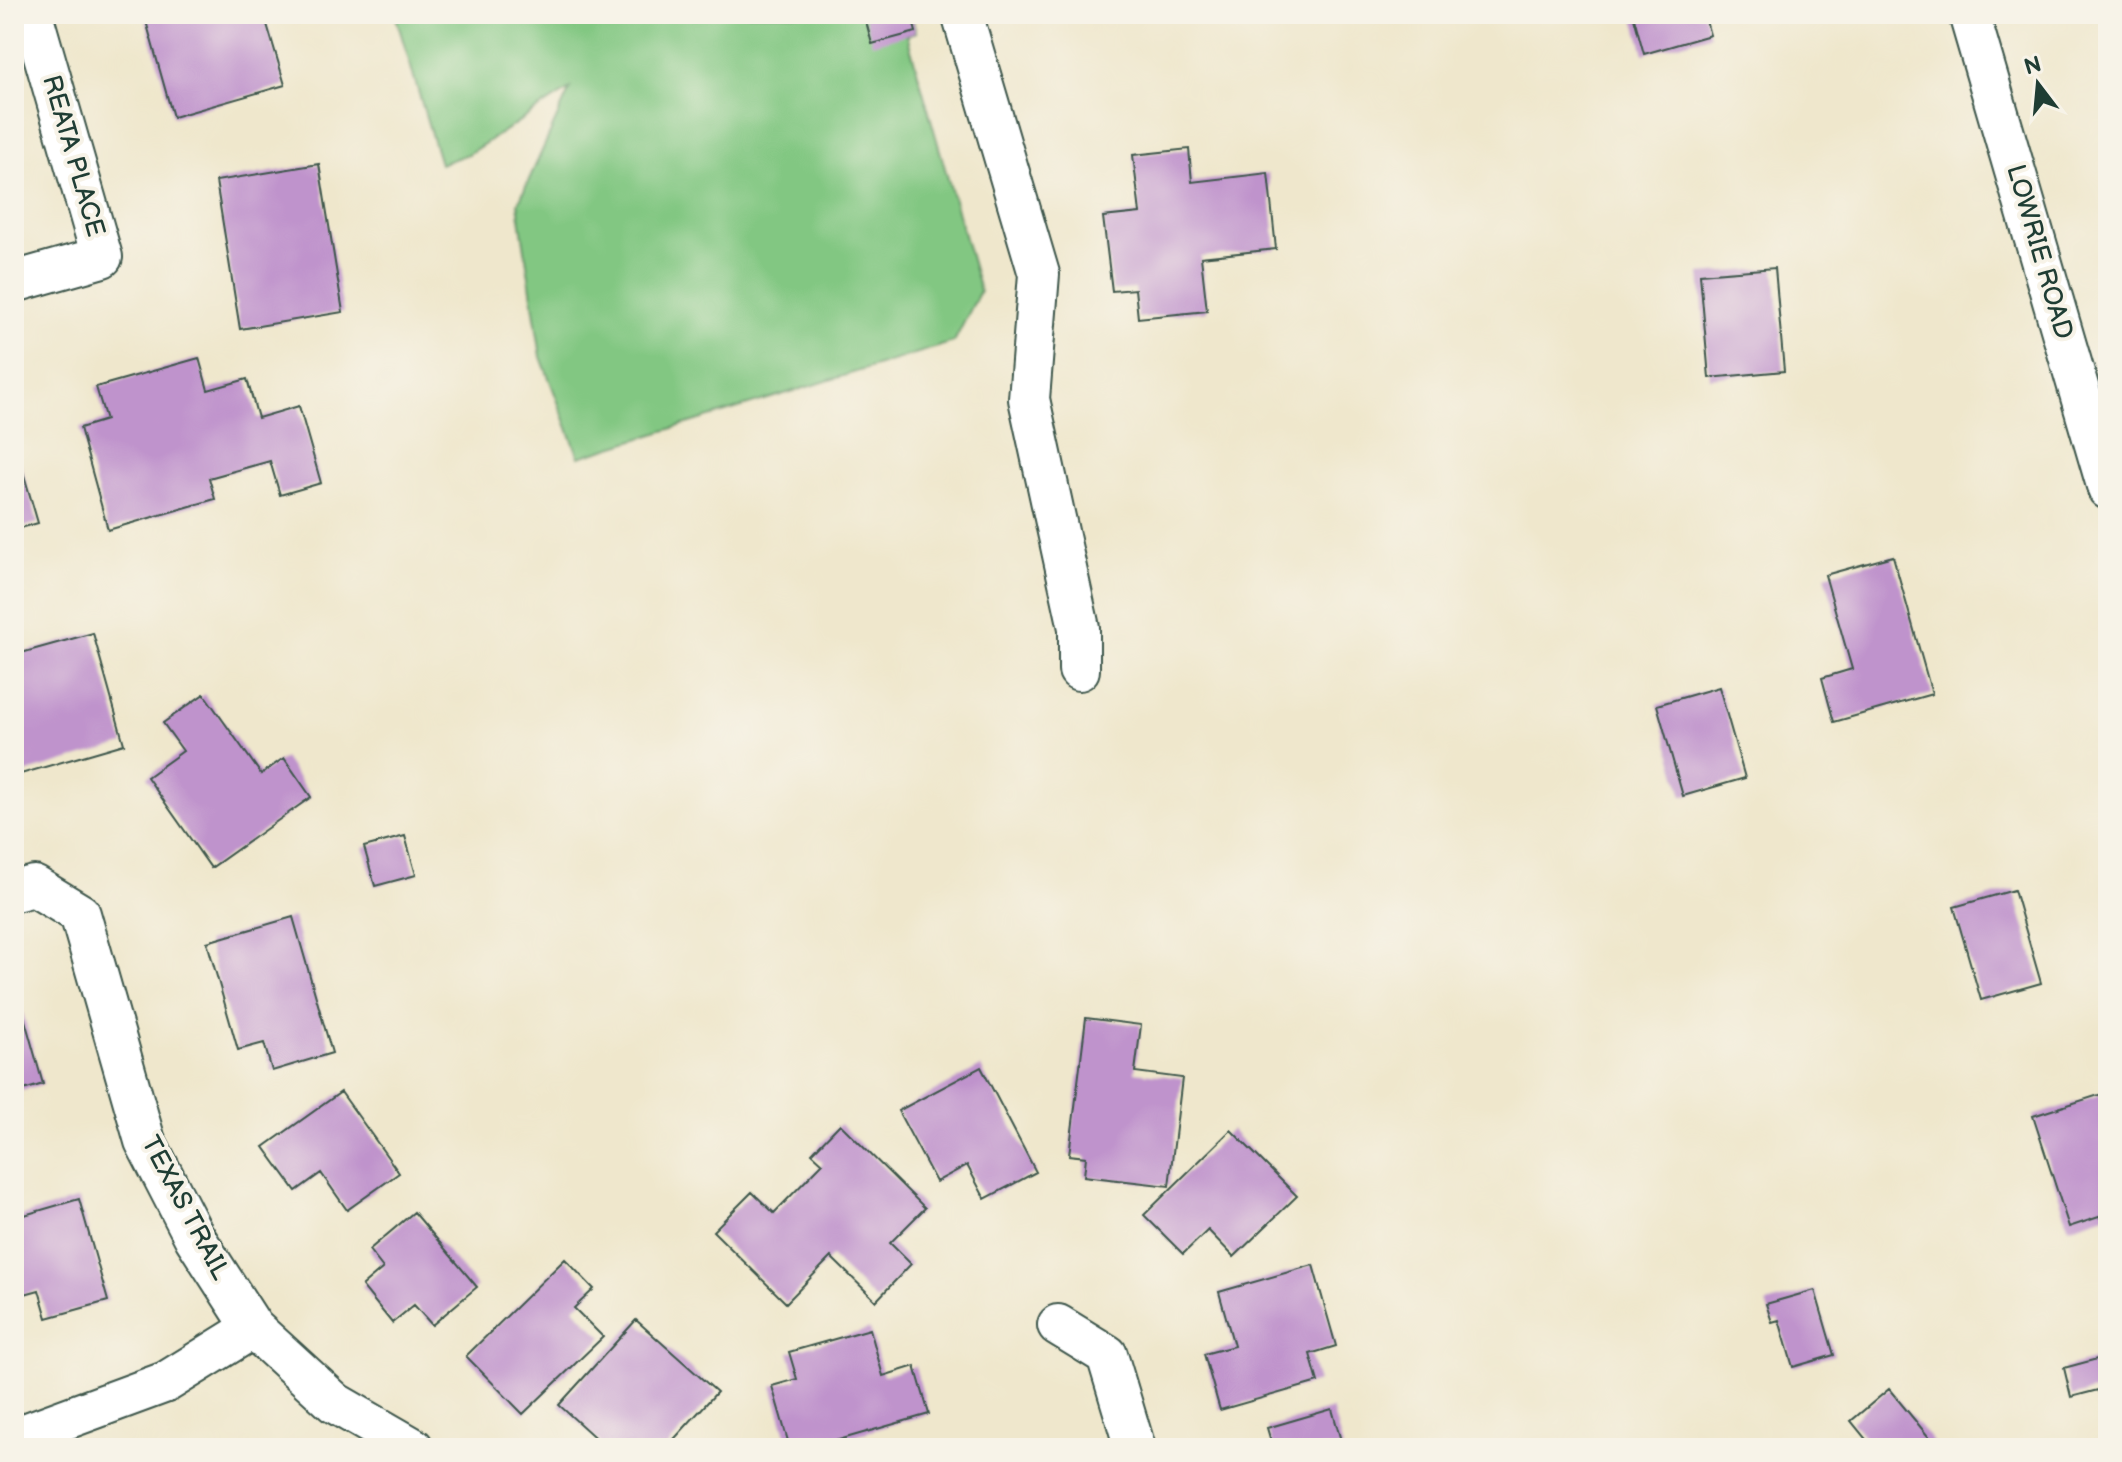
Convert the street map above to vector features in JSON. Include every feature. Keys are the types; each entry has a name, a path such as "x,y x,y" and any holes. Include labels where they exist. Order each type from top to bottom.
{"street":[{"name":"REATA PLACE","path":"14,282 102,257 32,14"},
{"path":"962,14 1039,274 1029,399 1079,628 1079,670"},
{"name":"LOWRIE ROAD","path":"1969,14 2108,489"},
{"name":"TEXAS TRAIL","path":"14,891 34,886 80,914 145,1141 195,1238 253,1328 335,1403 413,1448"},
{"path":"1058,1325 1107,1355 1135,1448"},
{"path":"14,1438 166,1382 253,1328"}],"green space":[{"path":"395,14 911,14 916,32 907,35 980,291 954,342 579,457 541,357 518,204 570,89 468,154 440,164"}],"building":[{"path":"144,14 264,14 285,85 173,117"},
{"path":"864,14 911,14 916,32 872,44"},
{"path":"1633,14 1704,14 1710,35 1644,54"},
{"path":"1189,149 1192,182 1268,173 1276,249 1201,257 1207,311 1138,318 1135,289 1112,291 1103,217 1140,213 1133,155"},
{"path":"319,164 343,312 240,329 216,181"},
{"path":"1775,268 1784,371 1709,378 1700,274"},
{"path":"199,358 208,390 247,379 258,418 299,406 321,483 280,495 270,461 209,478 215,499 108,530 80,428 106,420 96,387"},
{"path":"14,441 38,523 14,530"},
{"path":"1893,556 1932,694 1834,722 1822,678 1852,669 1825,575"},
{"path":"93,633 124,744 14,776 14,655"},
{"path":"1719,687 1745,778 1683,796 1657,705"},
{"path":"204,694 261,774 284,758 311,797 211,868 147,777 183,751 163,723"},
{"path":"405,836 416,875 375,886 364,847"},
{"path":"2014,890 2041,983 1981,1000 1954,907"},
{"path":"293,917 332,1053 272,1071 264,1043 238,1050 207,942"},
{"path":"17,992 43,1084 14,1093 14,993"},
{"path":"1086,1018 1141,1025 1135,1072 1182,1078 1169,1186 1084,1176 1086,1157 1069,1155"},
{"path":"981,1067 1036,1172 985,1199 967,1165 936,1182 898,1111"},
{"path":"341,1092 399,1173 347,1210 321,1173 296,1191 264,1147"},
{"path":"2108,1092 2108,1214 2069,1227 2033,1116"},
{"path":"840,1124 925,1208 890,1243 911,1264 876,1301 831,1257 786,1303 713,1231 752,1192 774,1213 823,1163 812,1153"},
{"path":"1231,1130 1297,1196 1234,1257 1208,1230 1183,1254 1144,1215"},
{"path":"79,1199 108,1301 47,1318 39,1290 14,1297 14,1218"},
{"path":"414,1212 477,1287 432,1325 414,1305 392,1323 362,1286 383,1268 369,1250"},
{"path":"565,1259 594,1289 574,1308 603,1337 523,1414 466,1356"},
{"path":"1313,1265 1336,1346 1310,1354 1318,1382 1220,1410 1204,1354 1234,1346 1219,1292"},
{"path":"1815,1290 1834,1355 1793,1367 1779,1320 1772,1322 1766,1304"},
{"path":"636,1320 717,1392 666,1448 597,1448 601,1443 559,1405"},
{"path":"870,1329 883,1376 915,1366 929,1414 811,1448 790,1448 772,1386 797,1379 789,1352"},
{"path":"2108,1356 2107,1425 2098,1390 2071,1397 2064,1368"},
{"path":"1889,1389 1936,1448 1873,1448 1851,1421"},
{"path":"1332,1409 1343,1448 1273,1448 1267,1428"}]}
